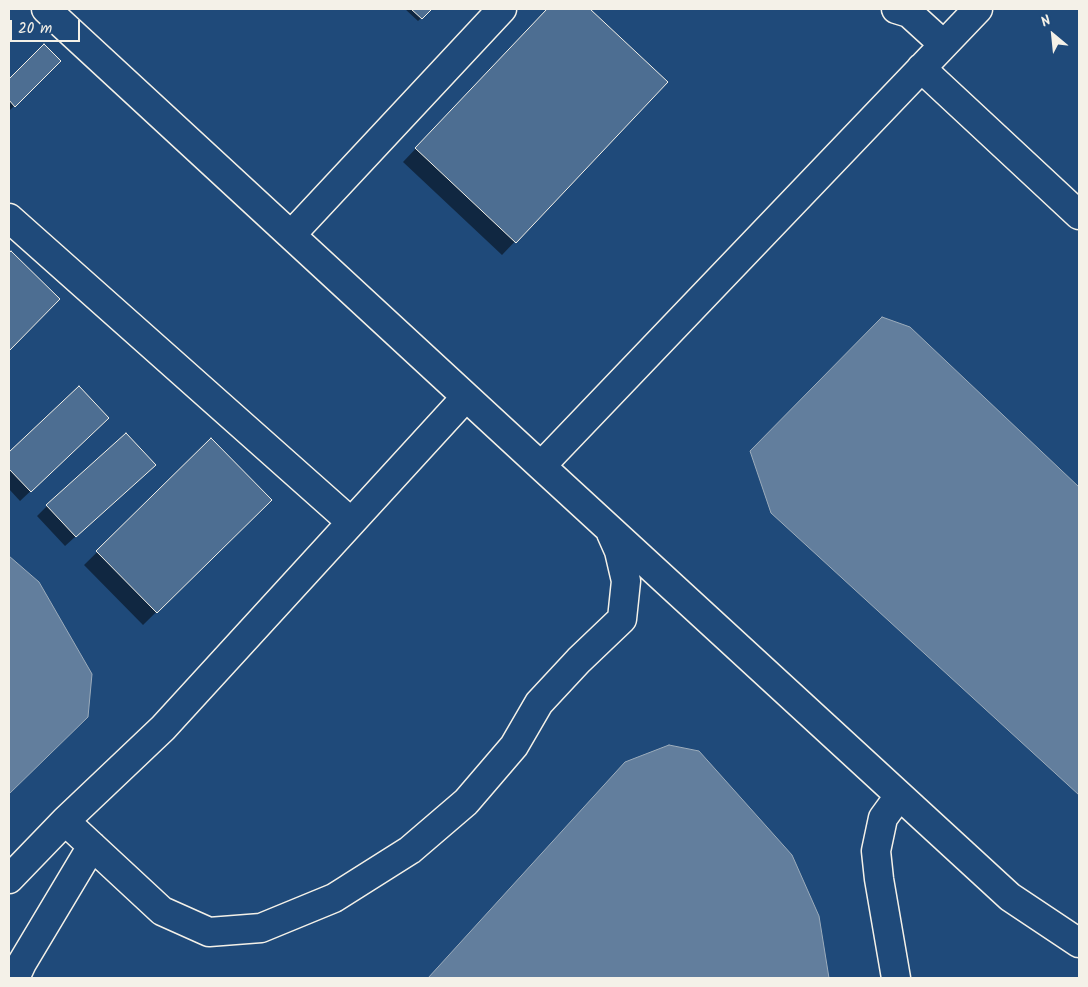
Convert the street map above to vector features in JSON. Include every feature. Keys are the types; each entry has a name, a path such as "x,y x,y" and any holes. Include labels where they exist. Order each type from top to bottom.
{"lane":[{"path":"46,9 1010,897 1079,943"},
{"path":"291,236 502,9"},
{"path":"896,9 909,13 944,44"},
{"path":"541,466 978,9"},
{"path":"921,68 1079,215"},
{"path":"9,218 351,522"},
{"path":"9,879 65,821 162,728 466,397"},
{"path":"65,821 162,911 209,932 261,928 334,898 410,850 466,802 514,746 539,703 579,660 622,619 626,581 619,551 610,530"},
{"path":"896,978 876,851 883,818 900,796"},
{"path":"15,978 22,963 92,846"}],"water":[{"path":"882,317 910,327 1079,487 1079,795 771,513 750,451"},
{"path":"9,556 39,582 92,674 88,717 9,794"},
{"path":"669,745 699,751 792,855 819,916 829,978 428,978 625,762"}],"building":[{"path":"411,9 432,9 422,19"},
{"path":"547,9 590,9 668,82 516,243 415,148"},
{"path":"44,44 61,61 15,107 9,100 9,79"},
{"path":"11,251 60,299 9,351 9,253"},
{"path":"79,386 109,418 31,492 9,469 9,452"},
{"path":"126,433 156,465 76,537 46,505"},
{"path":"211,438 272,500 157,613 96,551"}]}
